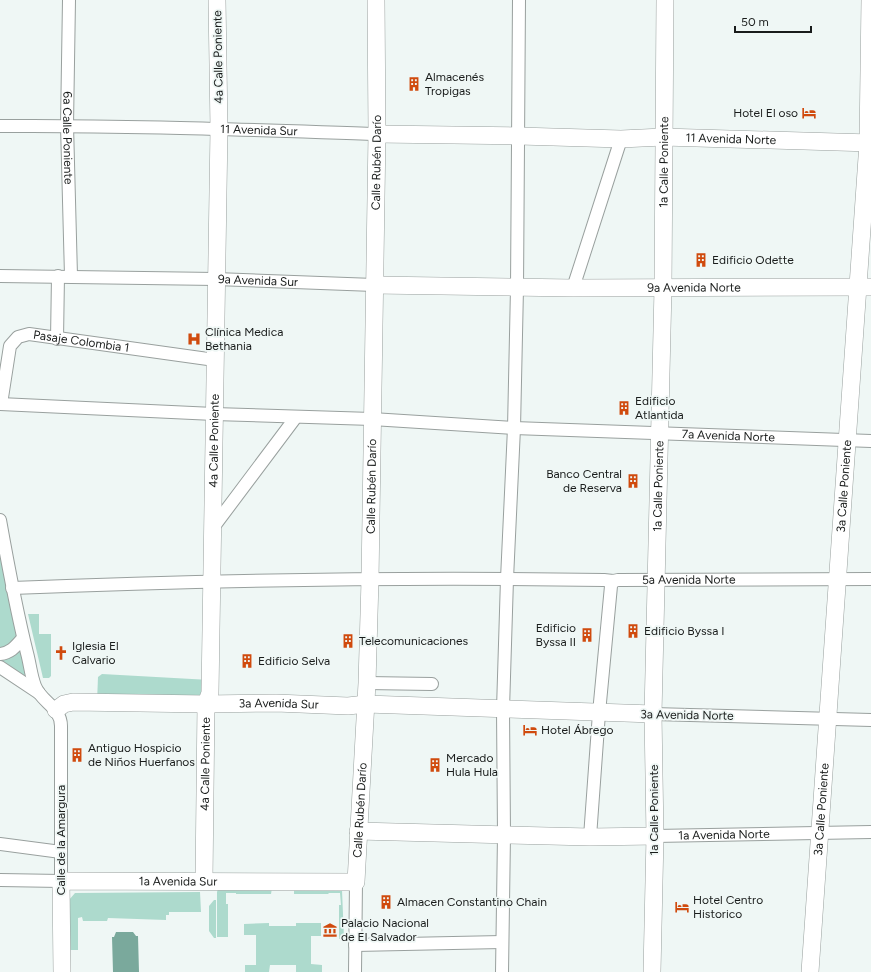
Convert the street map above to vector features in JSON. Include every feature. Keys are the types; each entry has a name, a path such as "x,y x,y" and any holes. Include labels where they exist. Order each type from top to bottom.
{"main road":[{"name":"4a Calle Poniente","path":"204,881 206,704 210,693 212,581 218,129 217,0"},
{"name":"Calle Rubén Darío","path":"356,882 367,683 370,580 377,134 376,0"},
{"name":"1a Calle Poniente","path":"652,972 655,836 653,714 663,288 665,0"},
{"name":"3a Calle Poniente","path":"810,972 848,440 865,287 870,143 870,0"},
{"name":"11 Avenida Sur","path":"377,134 519,136"},
{"name":"11 Avenida Norte","path":"519,136 621,139 663,137 870,143"},
{"name":"9a Avenida Sur","path":"374,285 517,288"},
{"name":"9a Avenida Norte","path":"517,288 865,287"},
{"name":"3a Avenida Sur","path":"56,710 64,704 73,702 206,704 276,703 348,706 366,704 503,709"},
{"name":"3a Avenida Norte","path":"503,709 653,714"},
{"path":"358,831 504,835"},
{"name":"1a Avenida Norte","path":"504,835 590,837 655,836"},
{"name":"1a Avenida Sur","path":"61,881 356,882"},
{"name":"Calle de la Amargura","path":"61,881 62,972"}],"street":[{"name":"6a Calle Poniente","path":"69,0 67,125 71,276"},
{"path":"502,972 504,835 503,709 514,428 519,136 519,0"},
{"name":"11 Avenida Sur","path":"0,126 67,125 377,134"},
{"path":"572,288 621,139"},
{"name":"9a Avenida Sur","path":"0,276 216,279 374,285"},
{"path":"56,339 58,276"},
{"name":"Pasaje Colombia 1","path":"0,404 10,346 18,337 29,334 56,339 215,360"},
{"name":"7a Avenida Norte","path":"0,404 372,420 514,428 871,441"},
{"path":"212,529 296,417"},
{"path":"0,520 12,588 23,638 35,686 39,693"},
{"name":"5a Avenida Norte","path":"12,588 212,581 507,578 613,581 871,579"},
{"path":"590,837 599,713 611,586 613,581"},
{"path":"0,654 13,649 23,638"},
{"path":"0,667 39,693 56,710"},
{"path":"367,683 432,684"},
{"name":"Calle de la Amargura","path":"56,710 61,721 61,881"},
{"name":"3a Avenida Norte","path":"653,714 871,720"},
{"name":"1a Avenida Norte","path":"655,836 871,832"},
{"path":"0,844 61,852"},
{"name":"1a Avenida Sur","path":"0,880 61,881"},
{"name":"Calle Rubén Darío","path":"356,882 356,972"},
{"path":"355,946 502,942"}],"shaded area":[{"path":"0,547 16,635 12,643 0,649"},
{"path":"28,614 39,614 39,634 51,634 51,676 49,678 43,678"},
{"path":"21,650 26,675 25,677 0,662 0,658"},
{"path":"102,674 210,680 206,704 97,702 98,677"},
{"path":"272,888 271,894 226,893 226,904 228,904 228,937 217,937 218,889"},
{"path":"294,888 342,890 344,939 339,939 339,905 341,905 340,893 294,894"},
{"path":"200,892 201,912 169,912 169,915 166,915 166,920 108,918 107,921 83,921 82,917 78,918 78,950 69,950 69,900 75,893"},
{"path":"214,900 216,900 216,938 214,938 209,931 209,906"},
{"path":"269,923 269,926 296,926 296,923 321,923 321,936 311,936 311,964 322,965 322,972 296,972 296,965 270,965 269,972 245,972 245,965 256,965 256,935 244,935 244,924"},
{"path":"116,932 133,932 136,936 138,936 139,972 113,972 112,937 114,937"}],"place":[{"name":"Almacenés Tropigas","path":"414,84"},
{"name":"Hotel El oso","path":"809,113"},
{"name":"Edificio Odette","path":"701,260"},
{"name":"Clínica Medica Bethania","path":"194,339"},
{"name":"Edificio Atlantida","path":"624,408"},
{"name":"Banco Central de Reserva","path":"633,481"},
{"name":"Edificio Byssa I","path":"633,631"},
{"name":"Edificio Byssa II","path":"587,635"},
{"name":"Telecomunicaciones","path":"348,641"},
{"name":"Iglesia El Calvario","path":"61,653"},
{"name":"Edificio Selva","path":"247,661"},
{"name":"Hotel Ábrego","path":"530,730"},
{"name":"Antiguo Hospicio de Niños Huerfanos","path":"77,755"},
{"name":"Mercado Hula Hula","path":"435,765"},
{"name":"Almacen Constantino Chain","path":"386,902"},
{"name":"Hotel Centro Historico","path":"682,907"},
{"name":"Palacio Nacional de El Salvador","path":"330,930"}]}
